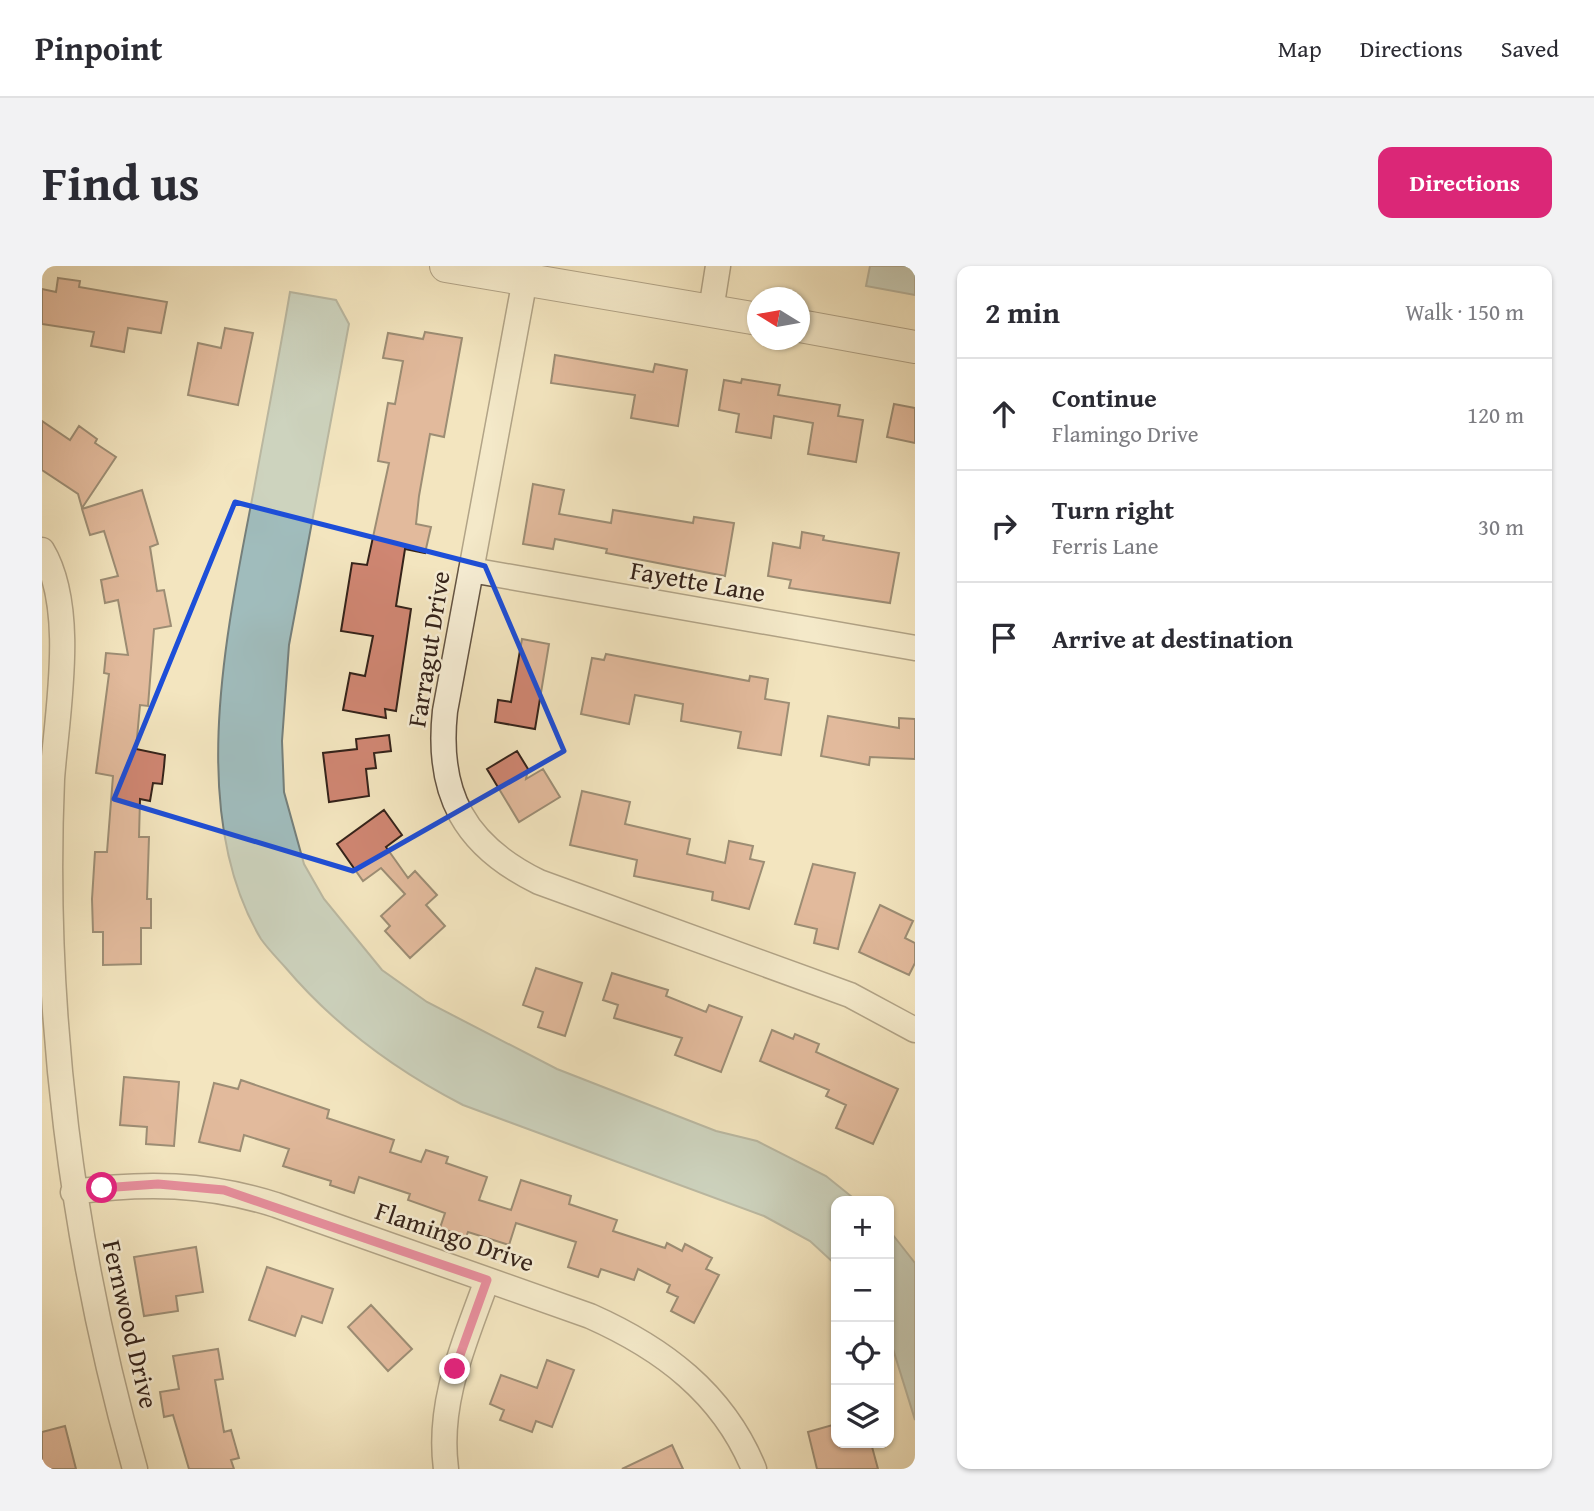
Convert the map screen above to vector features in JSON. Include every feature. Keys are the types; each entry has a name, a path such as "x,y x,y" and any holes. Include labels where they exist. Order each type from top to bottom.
{"street":[{"path":"446,266 747,316"},
{"path":"711,310 718,266"},
{"name":"Farragut Drive","path":"525,279 445,711 442,750 453,799 476,837 501,862 539,882 850,995 915,1030"},
{"path":"810,328 915,347"},
{"name":"Fernwood Drive","path":"42,550 58,585 61,611 51,790 51,930 58,1057 73,1192 100,1330 135,1469"},
{"name":"Fayette Lane","path":"471,570 915,648"},
{"name":"Flamingo Drive","path":"73,1192 158,1184 224,1190 611,1325 674,1362 701,1388 726,1418 754,1469"},
{"path":"446,1469 443,1434 448,1392 487,1280"}],"highlighted area":[{"path":"235,502 485,566 564,751 353,871 114,799"}],"water":[{"path":"870,266 915,266 915,295 866,286"},
{"path":"290,292 336,300 349,324 289,645 282,741 284,792 304,864 324,899 382,970 427,1002 557,1069 716,1131 757,1141 826,1176 851,1196 831,1196 831,1260 810,1241 764,1216 463,1105 390,1062 324,1009 304,988 261,939 238,889 224,834 219,777 219,717 233,599"},
{"path":"894,1236 915,1263 915,1420 894,1352"}],"building":[{"path":"58,278 80,281 79,287 167,302 161,333 128,328 124,352 91,346 94,332 42,324 42,289 56,292"},
{"path":"225,328 253,333 238,405 188,395 198,343 221,348"},
{"path":"425,332 462,338 444,437 430,434 419,496 416,524 431,527 425,553 405,549 396,606 411,609 396,711 385,709 386,718 343,710 350,673 365,676 373,636 341,631 352,563 367,565 389,463 378,461 388,403 395,404 403,361 383,358 388,333 423,339"},
{"path":"555,355 653,372 655,364 687,370 678,426 631,418 635,395 551,383"},
{"path":"742,379 780,385 778,395 840,405 838,416 863,420 856,462 808,454 813,423 774,416 771,438 736,432 739,414 719,410 724,380 741,383"},
{"path":"894,404 915,408 915,443 887,437"},
{"path":"42,421 70,440 79,426 97,439 95,443 116,457 82,508 78,494 42,470"},
{"path":"533,484 564,490 559,514 611,523 613,510 693,523 694,517 734,523 725,576 606,553 607,549 555,539 553,549 523,544"},
{"path":"142,490 158,544 150,547 157,591 164,590 171,626 154,629 148,706 140,705 136,749 165,755 162,784 153,783 150,801 140,799 139,837 149,837 147,899 151,899 151,928 141,928 141,964 103,965 103,932 93,932 92,899 95,852 107,852 113,776 96,773 109,674 104,673 106,653 128,655 118,600 105,603 101,580 118,576 104,531 90,535 82,509"},
{"path":"802,532 824,536 823,540 899,553 890,603 789,588 791,580 768,576 773,543 800,548"},
{"path":"522,639 549,644 535,729 495,722 498,700 511,702"},
{"path":"606,654 749,681 750,676 768,679 765,699 789,703 781,755 738,748 741,732 681,721 683,704 635,695 629,724 581,714 592,658 604,660"},
{"path":"828,716 899,728 899,718 915,719 915,759 870,757 869,765 821,756"},
{"path":"389,735 391,751 374,753 376,768 366,769 369,796 329,802 323,753 357,749 356,739"},
{"path":"517,751 528,769 526,779 543,769 560,797 519,822 487,769"},
{"path":"582,791 630,802 625,824 690,839 687,854 725,863 729,841 753,846 750,859 764,862 749,909 712,900 713,892 634,876 637,860 570,845"},
{"path":"384,810 402,835 386,847 408,878 415,871 437,895 426,905 445,926 410,958 385,931 390,926 381,916 405,894 381,868 363,881 337,844"},
{"path":"813,864 855,873 838,949 814,943 817,929 795,924"},
{"path":"880,905 913,921 905,938 915,943 915,963 909,975 859,952"},
{"path":"536,968 582,983 565,1036 538,1027 543,1012 523,1005"},
{"path":"612,973 668,990 666,996 706,1012 709,1005 742,1017 721,1072 675,1055 682,1038 614,1018 618,1005 603,1000"},
{"path":"772,1030 793,1039 795,1034 819,1044 816,1052 898,1089 873,1144 836,1128 846,1105 826,1096 829,1090 760,1061"},
{"path":"124,1077 179,1082 174,1146 146,1144 147,1127 120,1125"},
{"path":"241,1080 329,1110 327,1118 394,1140 390,1152 421,1162 426,1150 448,1157 446,1163 487,1177 479,1200 511,1210 521,1180 571,1196 569,1204 617,1220 613,1231 665,1248 667,1243 682,1251 685,1244 712,1258 706,1269 719,1275 694,1323 671,1311 678,1297 667,1292 670,1285 638,1269 634,1280 601,1269 598,1277 568,1267 576,1242 516,1223 509,1245 468,1232 466,1237 440,1228 445,1213 408,1200 410,1194 359,1177 354,1193 330,1185 331,1181 283,1166 289,1149 244,1135 240,1151 199,1142 214,1083 238,1089"},
{"path":"196,1247 203,1292 176,1296 178,1311 144,1316 134,1257"},
{"path":"267,1267 333,1289 322,1323 302,1316 295,1336 249,1320"},
{"path":"371,1305 412,1349 388,1371 348,1327"},
{"path":"218,1349 223,1379 215,1380 224,1432 231,1430 239,1458 231,1460 234,1469 189,1469 173,1415 164,1417 160,1392 179,1389 173,1356"},
{"path":"547,1360 574,1370 552,1427 536,1421 532,1432 500,1420 504,1410 490,1404 501,1375 537,1388"},
{"path":"831,1425 831,1448 872,1448 878,1469 817,1469 808,1432"},
{"path":"65,1426 76,1469 42,1469 42,1432"},
{"path":"672,1445 683,1469 622,1469"}],"route":[{"path":"102,1188 180,1184 224,1190 276,1205 487,1280 455,1369"}]}
